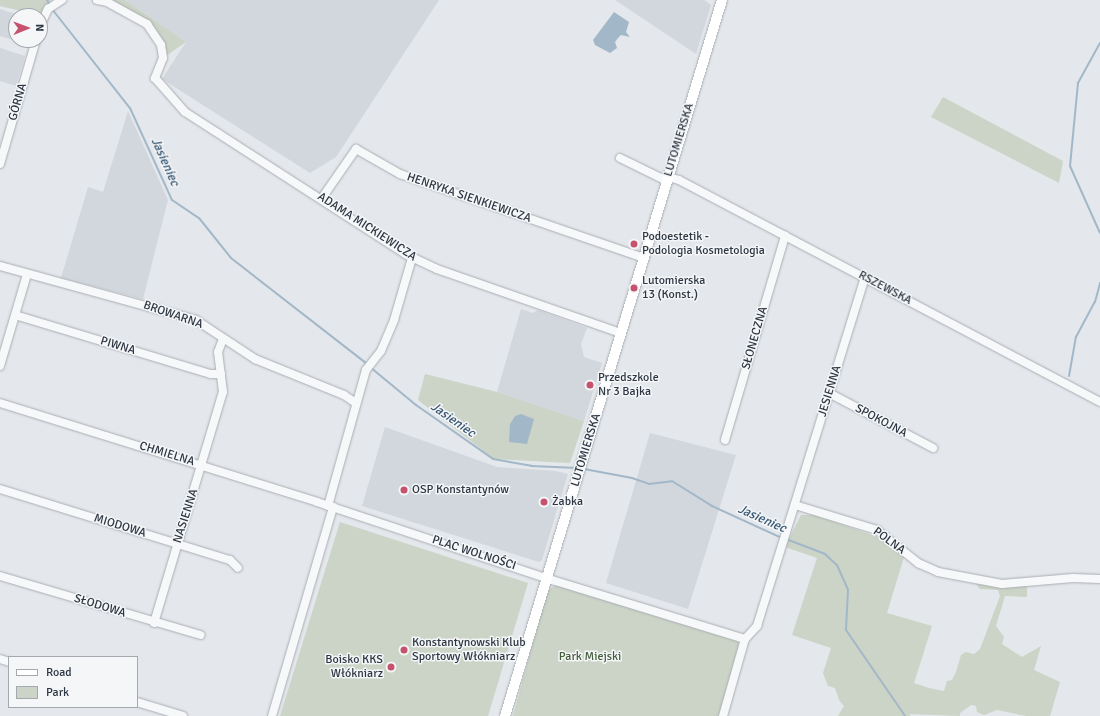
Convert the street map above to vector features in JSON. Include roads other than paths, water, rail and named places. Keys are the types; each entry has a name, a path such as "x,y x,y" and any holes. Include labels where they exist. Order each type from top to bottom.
{"main road":[{"name":"LUTOMIERSKA","path":"505,716 722,0"}],"street":[{"path":"48,12 51,7 62,0"},
{"name":"ADAMA MICKIEWICZA","path":"97,0 107,2 147,24 161,45 163,64 155,78 186,112 322,198 412,258 621,333"},
{"name":"GÓRNA","path":"0,164 34,48"},
{"name":"HENRYKA SIENKIEWICZA","path":"322,198 356,149 400,174 644,258"},
{"name":"RSZEWSKA","path":"620,158 668,179 785,236 1100,402"},
{"name":"SŁONECZNA","path":"725,440 785,236"},
{"path":"272,716 331,507 356,403 366,370 381,351 394,320 412,258"},
{"name":"BROWARNA","path":"0,266 189,318 206,325 223,339 255,359 344,395 356,403"},
{"path":"0,366 27,274"},
{"name":"JESIENNA","path":"795,505 865,277"},
{"name":"PIWNA","path":"15,314 211,374 221,374"},
{"name":"NASIENNA","path":"154,623 223,392 218,352 223,339"},
{"name":"SPOKOJNA","path":"829,393 933,448"},
{"name":"CHMIELNA","path":"0,402 331,507"},
{"name":"MIODOWA","path":"0,488 230,560 238,568"},
{"path":"723,716 745,639 756,626 795,505"},
{"name":"POLNA","path":"795,505 877,530 918,564 938,572 1002,584 1073,578 1100,579"},
{"name":"PLAC WOLNOŚCI","path":"331,507 547,578 745,639"},
{"name":"SŁODOWA","path":"0,576 154,623 200,635"},
{"path":"138,702 183,716"}],"water":[{"path":"614,12 629,22 626,32 630,37 621,35 615,42 617,48 610,53 595,45 593,40"},
{"path":"521,414 534,419 527,444 509,442 510,424 515,416"}],"waterway":[{"name":"Jasieniec","path":"47,0 50,5"},
{"name":"Jasieniec","path":"52,9 130,108 172,200 199,218 231,258 367,364"},
{"path":"1100,43 1078,83 1070,166 1100,233"},
{"path":"1069,376 1076,337 1095,302 1100,283"},
{"name":"Jasieniec","path":"370,367 416,405 493,459 531,466 578,468"},
{"name":"Jasieniec","path":"584,469 632,478 649,484 672,481 712,506 782,538"},
{"name":"Jasieniec","path":"786,539 825,554 837,565 848,590 846,630 905,716"}],"place":[{"name":"Podoestetik - Podologia Kosmetologia","path":"634,244"},
{"name":"Lutomierska 13 (Konst.)","path":"634,288"},
{"name":"Przedszkole Nr 3 Bajka","path":"590,385"},
{"name":"OSP Konstantynów","path":"404,490"},
{"name":"Żabka","path":"544,502"},
{"name":"Konstantynowski Klub Sportowy Włókniarz","path":"404,650"},
{"name":"Boisko KKS Włókniarz","path":"391,667"}],"park label":[{"name":"Park Miejski","path":"590,657"}]}
